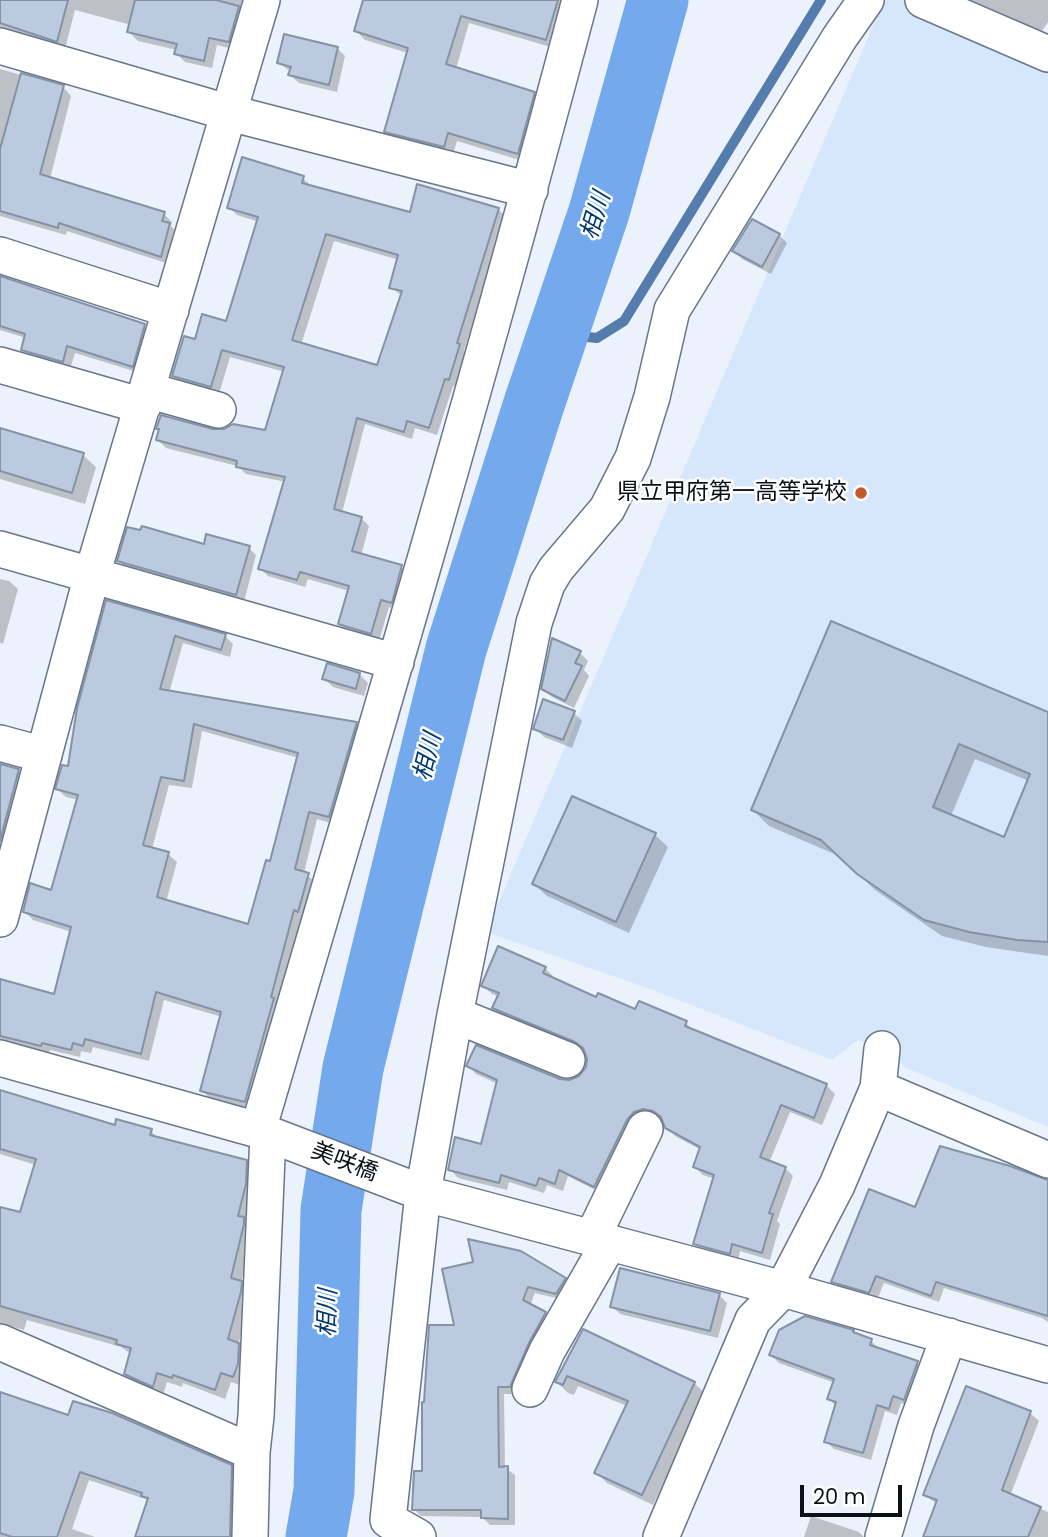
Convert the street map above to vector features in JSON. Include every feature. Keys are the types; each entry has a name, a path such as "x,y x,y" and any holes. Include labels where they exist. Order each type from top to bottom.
{"street":[{"path":"0,919 92,575 230,113 261,0"},
{"path":"250,1537 251,1452 256,1416 263,1132 530,190 580,0"},
{"path":"418,1537 387,1529 422,1193 534,623 547,584 556,569 607,509 633,458 652,397 673,310 840,37 866,0"},
{"path":"923,0 1048,54"},
{"path":"0,46 230,113 530,190"},
{"path":"0,255 171,310"},
{"path":"0,365 145,398 218,410"},
{"path":"0,550 396,662"},
{"path":"0,743 44,755"},
{"path":"455,1015 567,1060"},
{"path":"662,1537 753,1320 783,1289 837,1185 878,1088 881,1049"},
{"name":"美咲橋","path":"0,1058 263,1132 422,1193 783,1289 1048,1365"},
{"path":"878,1088 1048,1160"},
{"path":"530,1389 601,1240 645,1129"},
{"path":"883,1537 916,1426 949,1336"},
{"path":"0,1342 251,1452"}],"shaded area":[{"name":"県立甲府第一高等学校","path":"884,0 923,0 1048,54 1048,1127 904,1067 894,1053 858,1040 832,1060 653,990 486,932"}],"building":[{"path":"0,0 68,0 57,42 0,23"},
{"path":"135,0 216,0 239,6 229,42 209,38 204,61 174,54 177,44 127,32"},
{"path":"363,0 558,0 546,40 461,16 446,64 535,92 518,154 448,133 444,147 384,132 408,48 354,31"},
{"path":"284,34 338,47 329,85 288,75 291,67 277,63"},
{"path":"21,73 64,85 40,174 165,212 162,221 170,223 161,257 59,223 58,228 0,211 0,149"},
{"path":"242,157 304,176 302,183 410,212 417,184 499,208 457,343 460,344 449,380 445,379 429,428 407,421 404,432 357,418 334,509 362,517 352,551 402,565 392,603 381,600 371,634 338,624 349,586 300,572 297,580 258,569 285,477 236,467 237,461 156,440 159,429 156,429 161,415 213,429 224,429 233,424 265,430 284,367 222,350 211,387 172,376 184,336 195,339 202,314 226,321 258,217 227,208","holes":["326,234 398,255 389,288 402,291 377,365 292,340"]},
{"path":"752,219 780,234 762,267 732,251"},
{"path":"0,276 145,324 133,367 67,346 63,362 21,350 25,334 0,326"},
{"path":"0,428 84,453 72,493 0,471"},
{"path":"142,526 204,544 206,534 250,546 236,595 117,561 127,527 140,530"},
{"path":"106,600 226,634 221,650 175,636 160,689 357,722 329,817 309,812 295,869 309,873 298,912 294,910 271,997 274,998 245,1102 200,1091 221,1012 156,992 141,1054 85,1039 83,1046 73,1043 71,1050 0,1036 0,979 54,994 71,927 23,912 30,883 51,890 78,795 55,789 62,765 68,766 77,708","holes":["194,724 298,753 270,861 266,860 248,924 157,897 169,852 143,845 161,777 184,781"]},
{"path":"831,621 1048,712 1048,942 969,932 924,920 857,874 821,840 751,810","holes":["959,744 1030,774 1004,837 933,807"]},
{"path":"552,638 581,651 575,663 582,666 565,701 541,689"},
{"path":"327,663 360,673 356,689 322,679"},
{"path":"543,699 575,711 563,740 533,729"},
{"path":"0,764 19,769 0,841"},
{"path":"572,796 656,833 616,922 532,884"},
{"path":"498,946 546,967 543,973 596,997 598,993 635,1009 639,1001 687,1021 685,1026 827,1084 814,1118 781,1105 760,1157 786,1167 769,1213 773,1214 762,1253 732,1244 730,1254 693,1244 714,1175 693,1167 700,1147 665,1128 661,1117 653,1111 643,1109 634,1112 627,1120 594,1187 559,1170 555,1184 539,1178 536,1186 501,1175 499,1183 448,1170 455,1137 481,1144 497,1080 466,1066 476,1045 560,1079 569,1080 579,1076 586,1067 587,1058 583,1048 575,1042 492,1008 499,993 481,986"},
{"path":"0,1090 115,1125 116,1119 152,1129 150,1135 247,1160 246,1184 238,1216 244,1217 244,1224 231,1278 242,1281 228,1339 239,1343 238,1364 233,1377 221,1373 215,1390 173,1375 172,1378 157,1373 153,1387 124,1374 131,1348 116,1344 117,1340 0,1306 0,1207 20,1212 36,1159 0,1149"},
{"path":"940,1146 1048,1180 1048,1316 936,1282 931,1296 876,1276 869,1293 831,1282 869,1189 915,1207"},
{"path":"468,1239 521,1251 566,1278 556,1294 528,1287 523,1300 546,1312 510,1387 498,1387 499,1467 508,1466 508,1519 481,1518 481,1510 412,1510 414,1471 422,1471 422,1402 429,1325 454,1325 442,1269 473,1262"},
{"path":"620,1268 720,1293 710,1331 610,1307"},
{"path":"805,1316 854,1330 853,1332 872,1339 870,1345 918,1361 904,1400 893,1396 889,1409 877,1405 863,1453 824,1442 836,1402 827,1399 834,1379 769,1355 779,1330"},
{"path":"583,1329 695,1382 642,1495 594,1473 628,1401 567,1376 563,1385 555,1382"},
{"path":"966,1386 1031,1411 1002,1490 1041,1507 1028,1537 923,1537 937,1500 923,1495"},
{"path":"0,1392 68,1415 73,1401 112,1413 232,1465 230,1537 135,1537 148,1498 141,1496 142,1493 80,1472 57,1537 12,1537 0,1533"}],"waterway":[{"name":"相川","path":"316,1537 324,1491 331,1210 353,1068 456,649 599,212 658,0"},
{"path":"558,334 597,338 624,321 821,0"}],"place":[{"name":"県立甲府第一高等学校","path":"861,493"}]}
